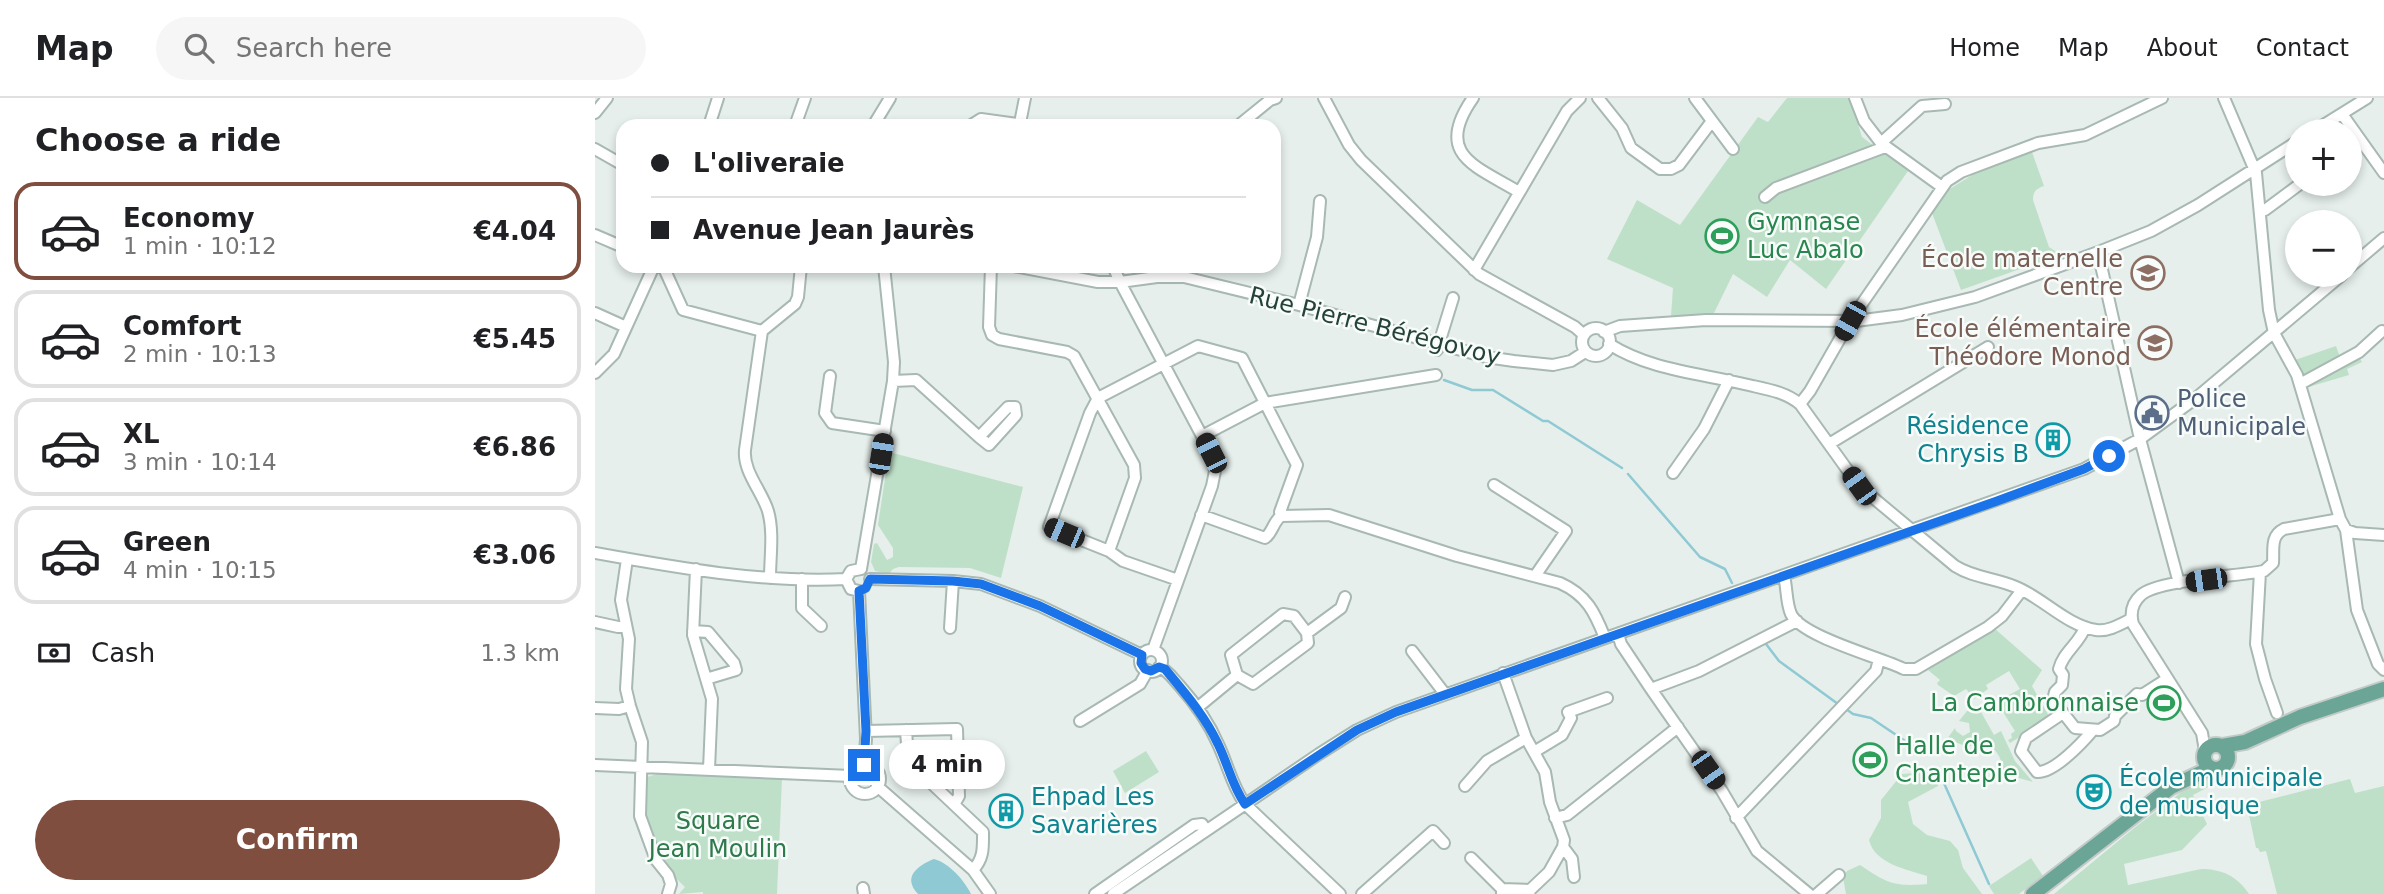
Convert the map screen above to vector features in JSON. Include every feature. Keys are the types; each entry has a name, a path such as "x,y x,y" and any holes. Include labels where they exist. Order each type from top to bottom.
{"main road":[{"path":"2033,894 2207,759 2210,746 2245,742 2300,717 2384,689"},
{"path":"2207,759 2221,768 2245,742"},
{"path":"2221,745 2227,750 2228,760"}],"street":[{"path":"595,113 607,98"},
{"path":"711,119 718,98"},
{"path":"798,119 805,98"},
{"path":"877,119 890,98"},
{"path":"1021,119 1025,98"},
{"path":"1247,119 1276,98"},
{"path":"1324,98 1349,145 1361,160 1474,270 1488,281 1535,305 1584,335"},
{"path":"1473,98 1457,134 1458,149 1466,160 1519,192"},
{"path":"1474,270 1567,111 1580,98"},
{"path":"1598,98 1622,128 1631,148 1660,170 1679,165 1712,121"},
{"path":"1695,98 1733,149"},
{"path":"1854,98 1864,121 1883,145 1941,187"},
{"path":"1800,404 1850,321 1941,187 1961,172 2038,143 2085,135 2162,98"},
{"path":"2224,98 2254,168 2269,310 2274,333 2300,384 2340,519 2346,530 2357,610 2378,664 2384,670"},
{"path":"2334,119 2367,98"},
{"path":"1765,197 1776,188 1883,145 1922,106 1945,104"},
{"path":"2342,114 2384,173"},
{"path":"1607,348 1596,356 1585,352 1582,344 1584,335 1594,329 1604,332 1620,326 1706,320 1850,321 1902,315 1965,299 2098,253 2163,224 2285,148"},
{"path":"595,149 616,161"},
{"path":"2260,211 2285,195"},
{"path":"1299,305 1317,237 1320,201"},
{"path":"595,235 616,244"},
{"path":"2362,257 2384,238"},
{"path":"2098,253 2140,439 2179,583"},
{"path":"595,373 614,354 651,273"},
{"path":"666,273 683,310 762,331"},
{"path":"769,578 771,520 768,508 744,459 762,331 795,304 800,273"},
{"path":"861,569 893,381 894,362 885,273"},
{"path":"991,273 989,327 992,335 999,339 1067,352 1078,362 1136,471 1109,551"},
{"name":"Rue Pierre Bérégovoy","path":"1051,273 1098,282 1114,273"},
{"path":"1119,273 1211,453 1215,471 1153,650"},
{"name":"Rue Pierre Bérégovoy","path":"1131,273 1184,278 1299,305 1438,347 1486,356 1553,365 1571,361 1585,352"},
{"path":"1113,894 1357,730 1396,712 2084,469 2140,439 2196,398 2328,287"},
{"path":"1438,347 1453,298"},
{"path":"595,313 626,327"},
{"path":"2300,384 2359,352 2382,331"},
{"path":"1604,332 1607,348"},
{"path":"1178,580 1123,561 1109,551 1049,527 1090,413 1098,398 1198,345 1242,358 1297,465 1280,512 1281,516"},
{"path":"1829,444 1988,347"},
{"path":"1607,348 1649,364 1781,393 1800,404 1859,486 1967,574 2016,587 2085,627 2098,631 2131,619"},
{"path":"1202,436 1265,403 1436,374"},
{"path":"830,376 825,413 832,423 885,431"},
{"path":"893,381 916,380 979,437"},
{"path":"1673,473 1704,429 1729,380"},
{"path":"1494,485 1566,531 1539,577"},
{"path":"1201,515 1265,538"},
{"path":"1260,551 1275,521 1281,516 1329,516 1574,589 1595,611 1605,638"},
{"path":"2207,759 2202,733 2133,624 2131,609 2141,594 2148,590 2267,570 2272,565 2274,541 2278,532 2340,519"},
{"path":"2346,530 2384,536"},
{"path":"595,553 769,578 846,579"},
{"path":"627,559 621,600 629,639 626,689 642,742 640,816 656,860 668,875 671,884 668,894"},
{"path":"1539,577 1550,566"},
{"path":"696,569 693,631 712,699 709,769"},
{"path":"846,579 851,571 861,569 866,571 870,579"},
{"path":"2260,572 2255,636 2262,669 2277,713"},
{"path":"1784,576 1791,614 1797,621 1816,634 1904,669 1916,669 1988,626 2002,616 2022,590"},
{"path":"801,579 801,608 821,626"},
{"path":"846,579 851,589 859,591 866,588 870,579"},
{"path":"870,579 981,584 1020,597 1142,655"},
{"path":"950,628 953,581"},
{"path":"859,591 866,731 864,765"},
{"path":"1307,633 1341,608 1345,597"},
{"path":"1283,614 1294,616 1307,633 1308,643 1253,684 1237,675 1231,655 1283,614"},
{"path":"1651,690 1699,671 1797,621"},
{"path":"595,622 626,626"},
{"path":"2085,627 2082,636 2070,646 2061,660 2059,669 2063,675 2062,685 2055,692 2053,700 2075,728 2100,730 2114,721 2115,716 2137,695 2142,695 2168,679"},
{"path":"693,631 708,632 734,663 736,670 706,679"},
{"path":"1618,634 1651,690 1722,791 1757,851 1809,894"},
{"path":"1153,650 1161,657 1159,667 1154,671 1147,670 1141,663 1142,655 1153,650"},
{"path":"1412,651 1445,694"},
{"path":"1736,818 1876,671 1879,659"},
{"path":"1159,667 1165,669 1197,708 1218,744 1237,793 1245,804 1340,894"},
{"path":"1080,721 1140,684 1147,670"},
{"path":"1471,858 1502,891 1530,892 1549,872 1563,847 1564,840 1555,818 1545,772 1526,738 1503,673"},
{"path":"1197,708 1237,675"},
{"path":"1534,752 1562,735 1571,718 1568,712 1607,698"},
{"path":"595,708 619,709 629,706"},
{"path":"2063,713 2026,738 2021,751 2037,772 2045,772 2079,747 2093,730"},
{"path":"1555,818 1567,815 1678,727"},
{"path":"866,731 957,729 959,796 955,803"},
{"path":"906,730 910,763 983,832 983,854 980,863 973,870"},
{"path":"2202,733 2221,745"},
{"path":"1465,786 1487,761 1526,738"},
{"path":"595,765 851,776"},
{"path":"864,765 872,766 878,772 877,786 870,793 858,792 852,786 851,776 856,767 864,765"},
{"path":"877,786 973,870 990,894"},
{"path":"1095,894 1194,825 1202,824 1206,830"},
{"path":"1362,894 1433,831 1444,843"},
{"path":"1563,847 1572,859 1573,877"},
{"path":"1817,894 1839,875"}],"green space":[{"path":"1787,98 1850,98 1862,137 1908,171 1826,289 1790,260 1767,297 1733,274 1714,313 1671,316 1673,288 1607,259 1637,200 1680,225 1758,117 1768,122"},
{"path":"2032,152 2044,186 2035,191 2033,200 2049,247 2058,253 2054,257 1961,290 1932,213 1948,190 1977,172"},
{"path":"2336,346 2340,357 2358,355 2362,362 2347,369 2349,375 2305,388 2295,360"},
{"path":"889,452 1023,487 1001,578 970,568 899,567 889,574 875,571 871,562 874,544 877,543 887,560 893,557 893,548 878,525"},
{"path":"1994,628 2042,670 2032,686 2050,718 2010,743 2008,740 2015,731 2003,712 1998,714 1991,705 2020,689 2009,671 1986,685 1988,689 1974,699 1966,689 1954,696 1938,685 1940,680 1928,670"},
{"path":"1967,711 1981,712 1994,735 2001,731 2015,761 2033,782 2001,773 2000,758 1986,744 1980,742 1968,747 1947,739 1955,728 1963,736 1970,732 1969,723 1959,721"},
{"path":"1146,751 1159,772 1125,793 1113,771"},
{"path":"1943,771 1938,786 1908,802 1913,824 1927,835 1950,841 1958,850 1963,868 1982,894 1846,894 1843,877 1847,871 1860,865 1891,882 1906,885 1927,884 1927,876 1884,860 1872,848 1869,840 1881,818 1881,800 1902,774"},
{"name":"Square Jean Moulin","path":"657,774 782,779 777,894 679,894 685,887 660,863 644,818 644,778"},
{"path":"2214,776 2218,782 2193,795 2207,824 2182,850 2124,864 2128,885 2209,869 2234,878 2249,894 2054,894 2196,781"},
{"path":"2350,779 2355,793 2384,786 2384,894 2277,894 2266,851 2260,852 2256,848 2247,805"},
{"path":"2031,858 2043,876 2019,894 1994,894 1989,886"}],"water":[{"path":"934,859 956,873 971,894 918,894 913,888 912,877 917,869"}],"waterway":[{"path":"1444,380 1472,390 1493,390 1622,468"},
{"path":"1628,474 1700,557 1725,569 1732,583"},
{"path":"1766,644 1779,661 1838,704"},
{"path":"1846,709 1853,714 1871,718 1926,755"},
{"path":"1939,772 1989,884"}],"place":[{"name":"Gymnase Luc Abalo","path":"1722,236"},
{"name":"École maternelle Centre","path":"2148,273"},
{"name":"École élémentaire Théodore Monod","path":"2155,343"},
{"name":"Police Municipale","path":"2152,413"},
{"name":"Résidence Chrysis B","path":"2053,440"},
{"name":"La Cambronnaise","path":"2164,703"},
{"name":"Halle de Chantepie","path":"1870,760"},
{"name":"École municipale de musique","path":"2094,792"},
{"name":"Ehpad Les Savarières","path":"1006,811"}],"route":[{"path":"864,765 866,731 859,591 866,588 870,579 981,584 1020,597 1142,655 1141,663 1145,669 1165,669 1203,716 1218,744 1237,793 1245,804 1357,730 1396,712 2058,480 2109,456"}]}
